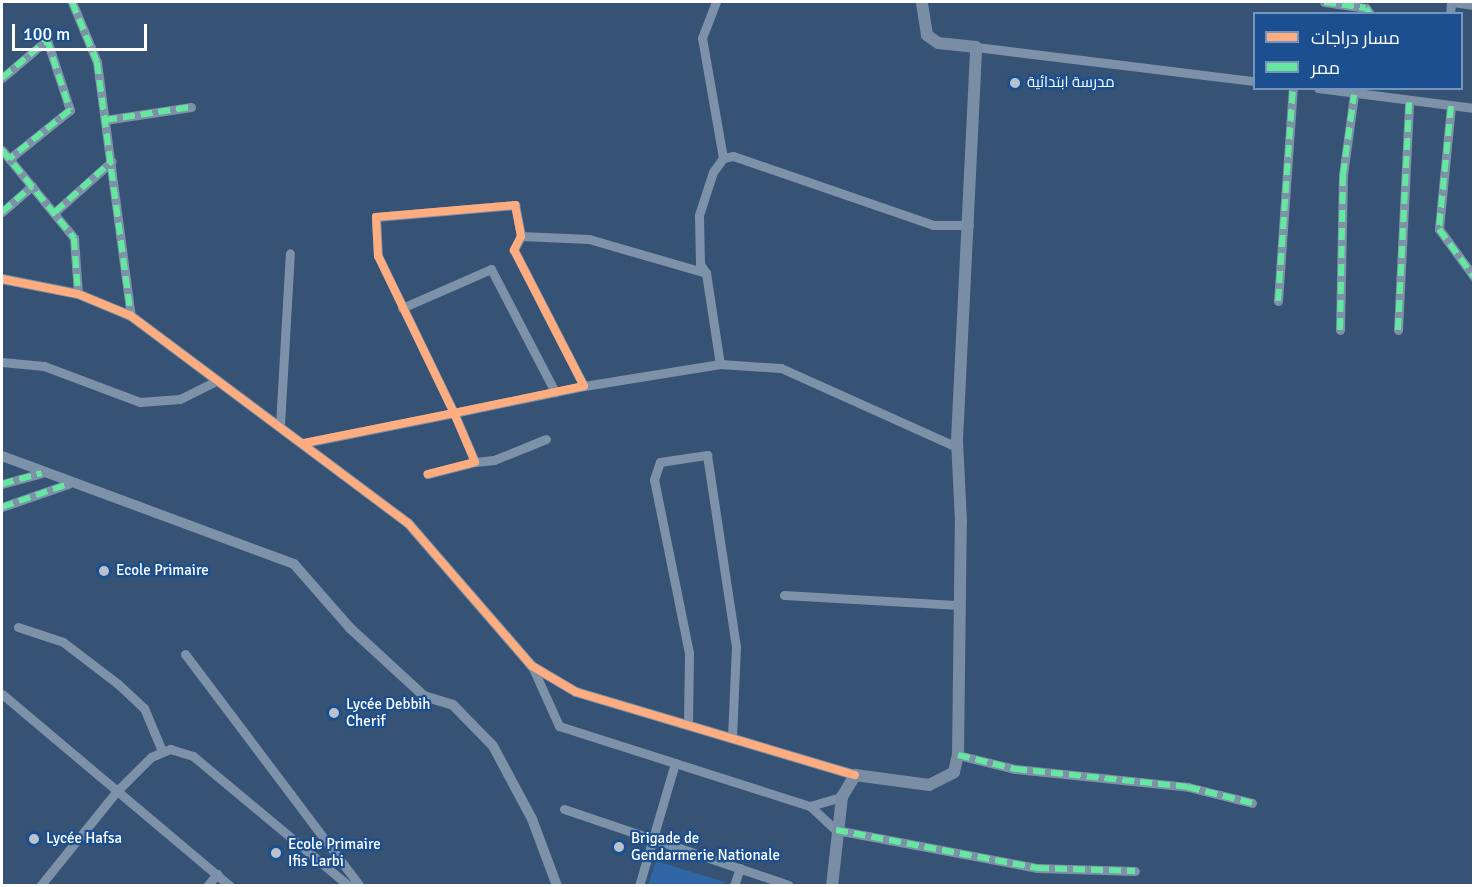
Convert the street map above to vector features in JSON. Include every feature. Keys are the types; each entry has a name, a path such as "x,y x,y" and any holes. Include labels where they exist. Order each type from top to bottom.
{"main road":[{"path":"832,885 836,830 842,797 855,775 929,785 954,772 958,755 960,605 957,447 976,47 938,43 927,35 922,2"}],"street":[{"path":"72,2 97,62 131,316"},
{"path":"716,2 702,38 723,158 704,192 699,215 699,264 706,273 720,364"},
{"path":"1324,2 1361,4"},
{"path":"1452,2 1473,5"},
{"path":"2,78 47,40 70,110 9,159"},
{"path":"976,47 1253,81"},
{"path":"1278,301 1293,90"},
{"path":"1328,90 1409,102 1471,108 1473,97"},
{"path":"1340,330 1343,175 1354,95"},
{"path":"1398,330 1409,102"},
{"path":"1451,106 1438,229 1473,277"},
{"path":"105,120 191,107"},
{"path":"2,150 74,238 78,294"},
{"path":"723,158 755,163 933,225 969,225"},
{"path":"55,212 112,161"},
{"path":"2,212 32,186"},
{"path":"476,462 378,256 376,217 514,205 520,236 514,250 584,386"},
{"path":"520,236 589,239 706,273"},
{"path":"280,424 290,253"},
{"path":"402,308 491,269 555,392"},
{"path":"2,279 78,294 131,316 280,424 408,523 532,666 559,726 810,806 836,830 1037,868 1135,871"},
{"path":"2,362 44,366 140,402 180,399 218,380"},
{"path":"304,443 584,386 720,364 781,368 957,447"},
{"path":"428,474 494,460 546,439"},
{"path":"688,724 689,653 654,480 660,462 706,455 735,646 732,736"},
{"path":"2,456 68,484 294,564 350,628 424,696 453,705 493,746 532,819 557,885"},
{"path":"2,484 42,473"},
{"path":"2,507 68,484"},
{"path":"784,596 960,605"},
{"path":"18,627 63,642 118,684 144,708 162,751"},
{"path":"185,654 360,885"},
{"path":"532,666 576,692 732,736 855,775"},
{"path":"2,694 230,885"},
{"path":"40,885 117,791 162,751"},
{"path":"162,751 193,756 349,885"},
{"path":"958,755 1026,770 1188,787 1252,803"},
{"path":"639,885 675,763"},
{"path":"810,806 842,797"},
{"path":"564,809 789,885"},
{"path":"734,885 740,868"},
{"path":"207,885 217,874"}],"shaded area":[{"path":"656,861 725,882 724,885 648,885"}],"marked path":[{"path":"72,2 97,62 131,316"},
{"path":"1324,2 1366,8 1369,12"},
{"path":"2,78 47,40 70,110 9,159"},
{"path":"1278,301 1293,90"},
{"path":"1340,330 1343,175 1354,95"},
{"path":"1398,330 1409,102"},
{"path":"1451,106 1439,229 1474,277"},
{"path":"105,120 191,107"},
{"path":"2,150 74,238 78,294"},
{"path":"55,212 112,161"},
{"path":"2,212 32,186"},
{"path":"2,484 42,473"},
{"path":"2,507 68,484"},
{"path":"958,755 1015,769 1188,787 1252,803"},
{"path":"836,830 1037,868 1135,871"}],"cycle path":[{"path":"304,443 454,413 378,256 376,217 515,205 521,236 514,250 584,386 454,413 475,462 428,474"},
{"path":"2,279 78,294 131,316 408,523 532,666 576,692 855,775"}],"place":[{"name":"مدرسة ابتدائية","path":"1015,83"},
{"name":"Ecole Primaire","path":"104,571"},
{"name":"Lycée Debbih Cherif","path":"334,713"},
{"name":"Lycée Hafsa","path":"34,839"},
{"name":"Brigade de Gendarmerie Nationale","path":"619,847"},
{"name":"Ecole Primaire Ifis Larbi","path":"276,853"}]}
